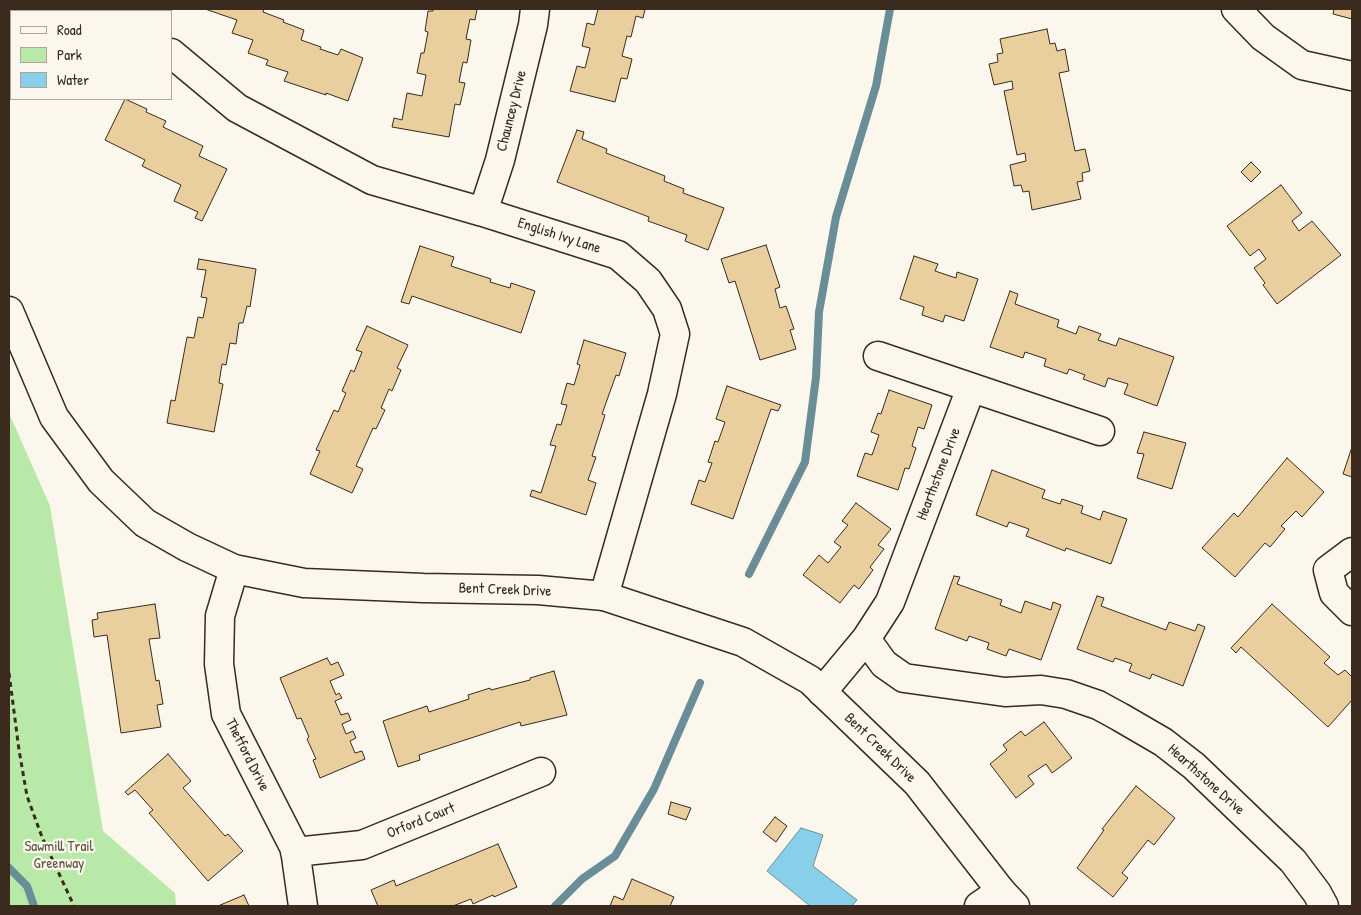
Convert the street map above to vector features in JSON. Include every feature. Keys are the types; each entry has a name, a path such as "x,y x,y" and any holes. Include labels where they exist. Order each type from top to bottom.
{"street":[{"name":"Chauncey Drive","path":"484,212 500,160 533,25 535,9"},
{"path":"1236,9 1263,37 1302,65 1352,76"},
{"name":"English Ivy Lane","path":"172,54 237,108 372,180 484,212 618,256 648,280 667,309 675,334 662,394 604,596"},
{"name":"Bent Creek Drive","path":"9,311 54,417 101,481 145,523 188,547 234,568 304,583 538,590 604,596 743,642 810,680 917,783 1008,898"},
{"path":"878,356 1100,431"},
{"name":"Hearthstone Drive","path":"822,692 866,640 890,602 970,388"},
{"path":"1352,552 1328,570 1334,593 1352,611"},
{"name":"Thetford Drive","path":"234,568 220,616 219,664 226,714 295,852 303,906"},
{"name":"Hearthstone Drive","path":"866,640 884,664 904,678 1005,692 1041,690 1066,694 1098,705 1120,716 1163,742 1194,766 1293,862 1324,906"},
{"name":"Orford Court","path":"295,852 362,845 541,772"},
{"path":"979,906 1008,898"}],"path":[{"path":"9,673 27,796 42,836 74,906"}],"green space":[{"name":"Sawmill Trail Greenway","path":"9,413 50,506 103,831 175,893 176,906 9,906"}],"water":[{"path":"801,828 823,835 813,866 857,900 852,906 810,906 767,871"}],"building":[{"path":"9,9 50,10 10,10 9,37"},
{"path":"205,9 264,9 263,12 304,30 301,40 338,55 341,49 363,58 348,101 284,81 288,72 266,65 268,60 248,53 253,40 232,33 237,20"},
{"path":"433,9 477,9 475,20 470,19 466,39 471,40 467,63 463,62 459,82 465,83 460,105 455,104 449,137 392,127 394,118 402,120 407,93 422,96 426,75 417,73 421,53 424,53 428,32 425,31 428,11 433,11"},
{"path":"598,9 645,9 643,18 636,16 631,37 627,36 622,56 632,59 627,79 621,78 615,102 570,91 577,66 585,68 590,48 582,46 587,23 594,25"},
{"path":"1334,9 1352,9 1352,19 1333,14"},
{"path":"1047,29 1050,44 1055,43 1057,51 1065,49 1069,71 1059,73 1075,151 1085,149 1090,171 1082,173 1083,181 1077,182 1081,199 1032,210 1029,191 1023,192 1021,185 1014,186 1010,165 1026,161 1025,153 1017,155 1004,91 1013,89 1012,81 994,85 989,64 998,62 997,54 1003,53 1000,39"},
{"path":"125,100 127,100 147,109 146,112 166,121 163,127 203,146 199,156 227,169 202,221 195,218 198,212 174,201 181,185 142,166 145,160 105,140"},
{"path":"577,130 584,132 582,139 607,149 606,153 665,176 664,181 684,189 683,193 724,208 708,250 685,241 687,235 648,221 649,217 557,182"},
{"path":"1251,162 1261,172 1251,182 1241,172"},
{"path":"1281,185 1302,213 1292,221 1299,231 1312,221 1341,255 1277,304 1263,285 1265,283 1254,268 1266,259 1259,249 1250,256 1227,226"},
{"path":"766,245 780,287 775,289 780,308 786,306 794,329 790,330 796,349 760,360 735,281 729,283 721,259"},
{"path":"420,246 454,257 451,266 491,279 490,282 510,288 511,283 535,291 521,333 412,296 409,304 401,302"},
{"path":"914,256 938,264 935,271 956,278 957,272 978,279 964,321 945,315 943,322 922,315 924,307 900,299"},
{"path":"199,259 256,269 250,307 247,306 243,323 239,323 236,344 230,343 226,365 222,364 219,383 223,384 214,432 167,423 171,400 175,401 187,337 194,338 198,317 203,318 207,298 201,297 206,270 197,269"},
{"path":"1010,291 1018,294 1015,304 1059,320 1057,327 1076,334 1079,326 1101,334 1098,340 1116,346 1119,338 1174,357 1157,406 1124,394 1128,384 1108,378 1105,387 1083,379 1085,375 1069,369 1067,374 1044,366 1046,359 1025,352 1023,358 990,347"},
{"path":"367,326 408,345 397,368 401,370 392,391 389,389 381,408 385,410 376,429 373,428 356,466 363,469 352,493 310,474 320,451 316,450 334,410 338,412 346,393 342,391 351,370 354,372 362,352 356,350"},
{"path":"584,340 626,353 619,376 616,375 602,414 605,415 592,456 596,457 588,480 596,483 586,515 530,496 532,490 541,493 556,446 550,445 557,424 561,425 567,405 561,404 567,383 574,385 580,365 577,364"},
{"path":"727,386 781,405 778,411 771,409 733,519 691,504 699,480 705,482 712,463 708,462 715,441 718,442 725,422 716,419"},
{"path":"889,390 932,405 924,429 918,427 912,446 916,448 909,469 905,468 898,490 857,476 865,453 872,455 879,435 871,432 878,413 881,414"},
{"path":"1144,432 1186,443 1172,489 1137,478 1144,454 1137,453"},
{"path":"1352,447 1352,477 1343,474"},
{"path":"1287,458 1324,492 1302,517 1296,511 1281,526 1285,529 1270,547 1265,543 1235,577 1202,548 1234,513 1238,517"},
{"path":"992,470 1045,490 1042,498 1060,504 1062,499 1083,506 1081,513 1100,520 1103,511 1127,519 1111,564 1066,548 1065,551 1026,536 1029,529 1009,522 1007,527 976,515"},
{"path":"856,503 891,529 878,545 884,549 870,567 873,570 859,589 854,585 840,603 803,575 819,555 828,563 841,547 834,542 848,525 842,521"},
{"path":"954,576 960,577 957,584 1002,600 1000,605 1021,613 1025,601 1051,610 1053,602 1061,605 1041,660 1009,649 1006,656 987,649 989,643 969,636 967,641 935,629"},
{"path":"1097,596 1104,598 1101,606 1166,630 1169,622 1195,631 1198,624 1205,627 1183,686 1152,674 1150,679 1129,671 1132,664 1115,658 1113,662 1077,649"},
{"path":"155,604 160,638 149,639 156,681 159,680 163,704 157,705 161,727 121,733 107,635 94,637 92,620 98,619 97,613"},
{"path":"1272,604 1330,657 1324,663 1338,675 1345,670 1352,677 1352,700 1328,727 1241,647 1236,653 1231,648"},
{"path":"327,658 331,665 338,662 344,675 330,681 336,695 339,693 342,698 335,701 341,715 348,713 351,720 342,724 346,734 353,731 356,738 350,741 355,753 362,751 365,759 320,778 313,760 316,759 307,739 309,737 301,718 297,719 280,678"},
{"path":"554,671 567,715 521,726 520,722 419,755 420,760 398,767 383,721 427,706 429,712 469,699 468,695 490,688 491,690 530,680 530,678"},
{"path":"1044,722 1072,758 1052,773 1046,764 1028,776 1034,784 1016,798 990,764 1007,750 1003,745 1021,731 1025,736"},
{"path":"168,754 191,781 183,788 225,836 228,834 243,851 208,881 149,813 153,810 135,790 128,795 125,792"},
{"path":"1136,786 1175,818 1154,845 1148,840 1122,873 1128,878 1113,897 1077,868 1104,830 1102,829"},
{"path":"671,802 691,808 686,820 668,814"},
{"path":"775,817 787,826 776,842 763,832"},
{"path":"498,844 517,887 494,897 493,895 473,904 471,899 453,906 378,906 371,890 394,880 396,886"},
{"path":"632,879 674,897 670,906 610,906 614,896 623,900"},
{"path":"244,895 249,906 218,906"}],"waterway":[{"path":"749,574 805,462 816,377 819,312 836,217 876,86 890,9"},
{"path":"555,906 582,879 615,856 654,789 700,683"},
{"path":"9,868 27,886 34,906"}]}
